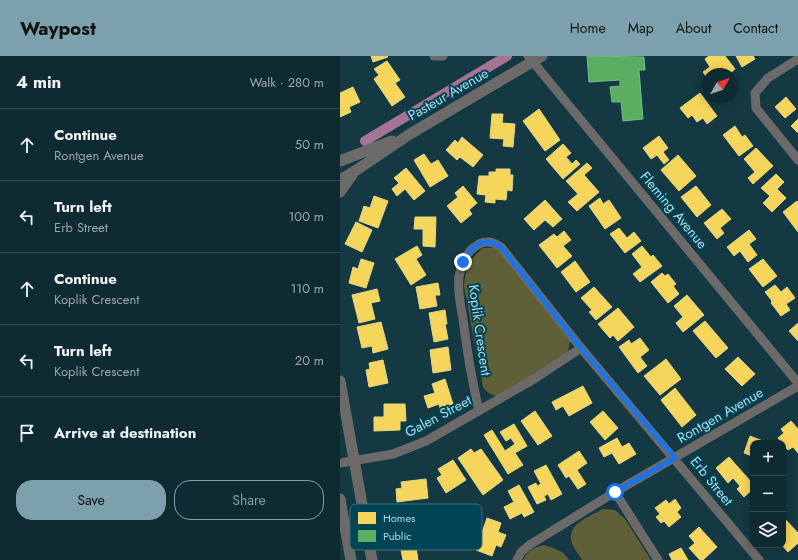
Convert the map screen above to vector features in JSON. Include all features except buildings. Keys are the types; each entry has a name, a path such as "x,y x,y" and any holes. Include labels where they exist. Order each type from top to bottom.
{"street":[{"path":"434,56 443,56"},
{"name":"Pasteur Avenue","path":"340,180 410,134 534,58"},
{"name":"Fleming Avenue","path":"534,58 798,383"},
{"path":"798,59 768,78 755,92 756,108 798,160"},
{"name":"Pasteur Avenue","path":"340,161 410,134"},
{"path":"340,154 355,155"},
{"path":"340,192 355,171"},
{"name":"Koplik Crescent","path":"479,411 470,373 459,288 459,279 463,262 472,248 478,244 489,241 501,247 581,348"},
{"name":"Galen Street","path":"340,463 393,454 426,441 534,379 581,348"},
{"name":"Erb Street","path":"581,348 675,458 759,560"},
{"path":"340,381 344,427 354,461 362,504"},
{"name":"Rontgen Avenue","path":"517,560 525,548 615,492 798,386"},
{"path":"615,492 658,560"},
{"path":"340,499 351,560"},
{"path":"370,550 372,560"}],"shaded area":[{"path":"483,248 494,248 503,253 570,341 568,352 503,396 496,396 487,392 483,387 464,286 469,265 478,252"},
{"path":"603,509 615,510 625,519 651,560 582,560 572,543 572,531 580,522"},
{"path":"544,545 562,552 569,560 523,560 532,550"}],"waterway":[{"path":"365,141 507,56"}],"route":[{"path":"463,262 472,248 478,244 489,241 501,247 581,348 675,458 615,492"}]}
